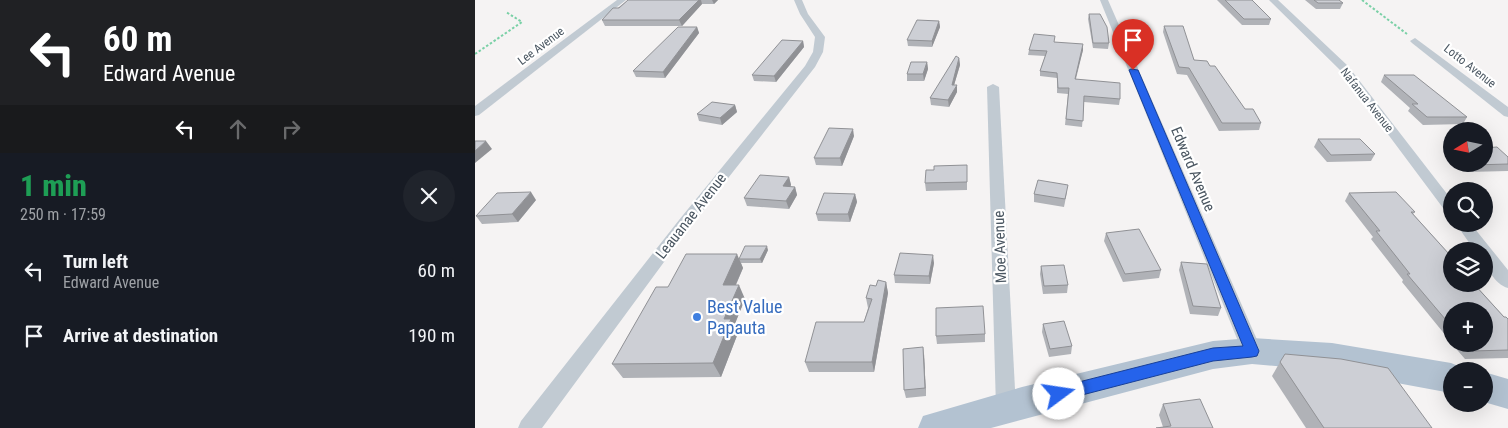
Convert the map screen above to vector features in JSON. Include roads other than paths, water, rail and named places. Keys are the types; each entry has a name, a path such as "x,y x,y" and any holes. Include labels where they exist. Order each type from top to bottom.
{"main road":[{"path":"936,428 1006,408 1213,355 1252,351 1332,357 1443,377"},
{"path":"1493,390 1508,394"}],"street":[{"name":"Lee Avenue","path":"475,112 622,0"},
{"name":"Leauanae Avenue","path":"529,428 684,224 810,67 818,52 820,37 804,14 798,0"},
{"name":"Edward Avenue","path":"1104,0 1252,351"},
{"name":"Nafanua Avenue","path":"1273,0 1343,68 1443,198"},
{"name":"Lotto Avenue","path":"1415,41 1508,113"},
{"name":"Moe Avenue","path":"993,87 1006,408"},
{"path":"1469,232 1508,282"}],"place":[{"name":"Best Value Papauta","path":"697,317"}]}
